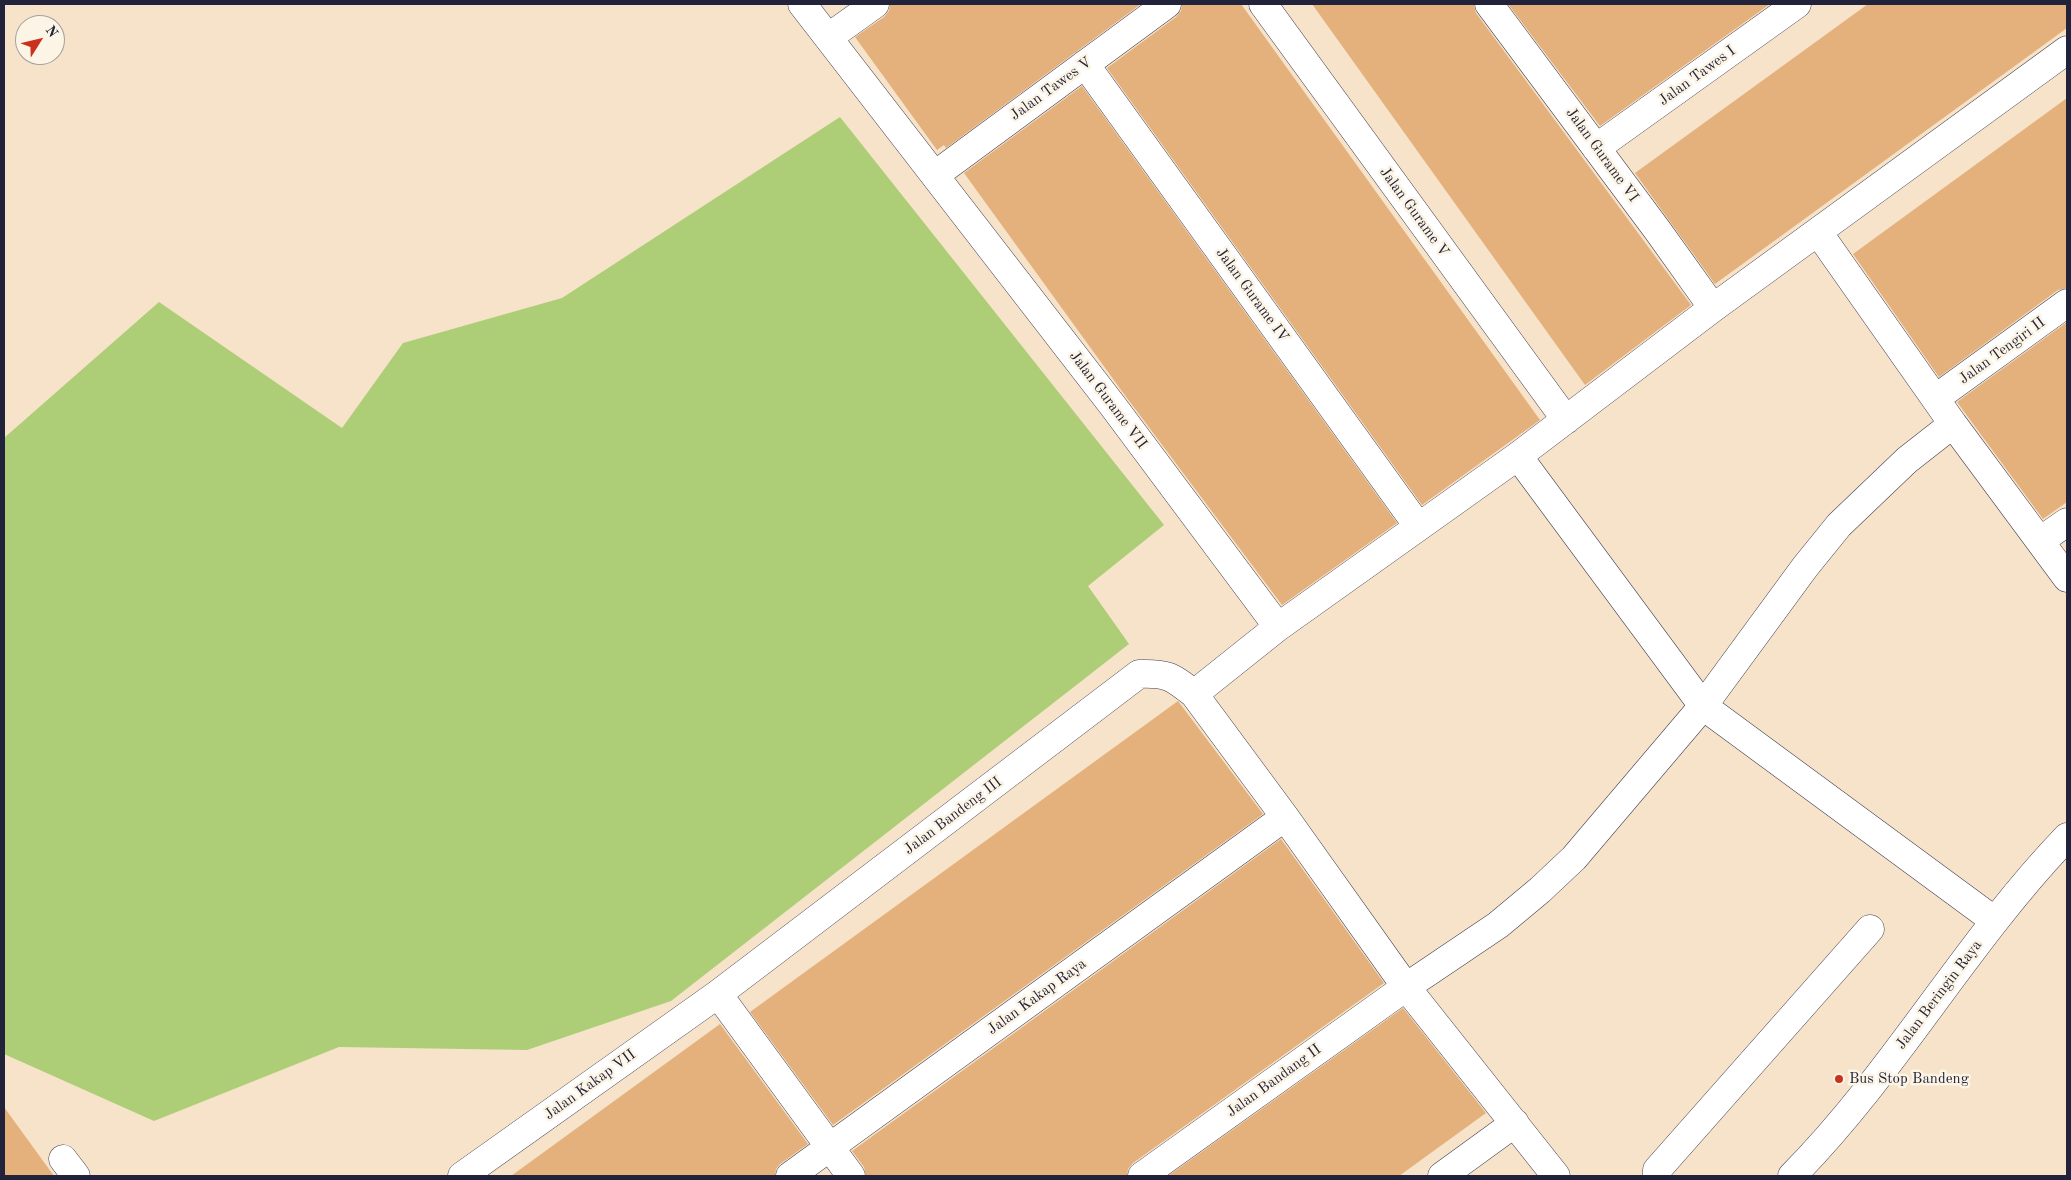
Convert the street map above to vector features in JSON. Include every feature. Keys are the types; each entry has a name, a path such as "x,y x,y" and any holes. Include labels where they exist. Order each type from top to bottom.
{"street":[{"name":"Jalan Gurame VII","path":"802,4 1108,399 1278,627"},
{"path":"829,37 875,4"},
{"name":"Jalan Tawes V","path":"935,175 1167,4"},
{"name":"Jalan Gurame V","path":"1263,4 1566,420"},
{"name":"Jalan Gurame VI","path":"1489,4 1658,230 1713,308"},
{"name":"Jalan Tawes I","path":"1596,148 1797,4"},
{"path":"1194,694 1278,627 1518,456 1713,308 2067,50"},
{"name":"Jalan Gurame IV","path":"1085,64 1418,526"},
{"path":"1818,232 1953,424 2067,578"},
{"name":"Jalan Tengiri II","path":"1936,398 2067,303"},
{"name":"Jalan Bandang II","path":"1142,1176 1406,987 1498,925 1540,890 1574,858 1703,706 1805,567 1839,525 1906,460 1953,424"},
{"path":"1518,456 1703,706 1995,922"},
{"path":"2040,541 2067,522"},
{"name":"Jalan Bandeng III","path":"718,994 1139,674 1161,673 1178,682 1194,694 1285,817 1406,987 1556,1176"},
{"name":"Jalan Kakap Raya","path":"790,1176 1285,817"},
{"name":"Jalan Beringin Raya","path":"1792,1176 1835,1131 1995,922 2067,837"},
{"path":"1657,1176 1657,1170 1870,929"},
{"path":"718,994 851,1176"},
{"name":"Jalan Kakap VII","path":"462,1176 718,994"},
{"path":"1442,1176 1514,1123"}],"green space":[{"path":"840,117 1164,525 1088,586 1129,644 671,1001 527,1050 339,1047 154,1121 4,1054 4,438 159,302 342,428 403,343 562,298"}],"building":[{"path":"890,4 1141,4 946,148 944,145 937,150 855,37 884,17 889,11"},
{"path":"1182,4 1241,4 1540,420 1422,505 1107,68 1176,17 1181,11"},
{"path":"1312,4 1474,4 1476,13 1691,305 1585,385"},
{"path":"1508,4 1770,4 1600,126"},
{"path":"1868,4 2067,4 2067,28 1715,284 1635,173"},
{"path":"1082,86 1397,523 1282,605 1124,394 964,173"},
{"path":"2067,98 2067,288 2058,290 1939,377 1853,254"},
{"path":"2067,322 2067,502 2043,519 1957,402"},
{"path":"1178,701 1263,814 833,1125 750,1012"},
{"path":"1281,839 1384,983 1133,1163 1128,1169 1127,1176 866,1176 864,1167 852,1151"},
{"path":"1403,1008 1486,1113 1399,1176 1168,1176"},
{"path":"720,1024 808,1144 780,1164 776,1169 775,1176 511,1176"},
{"path":"4,1107 54,1176 4,1176"}],"place":[{"name":"Bus Stop Bandeng","path":"1839,1079"}]}
